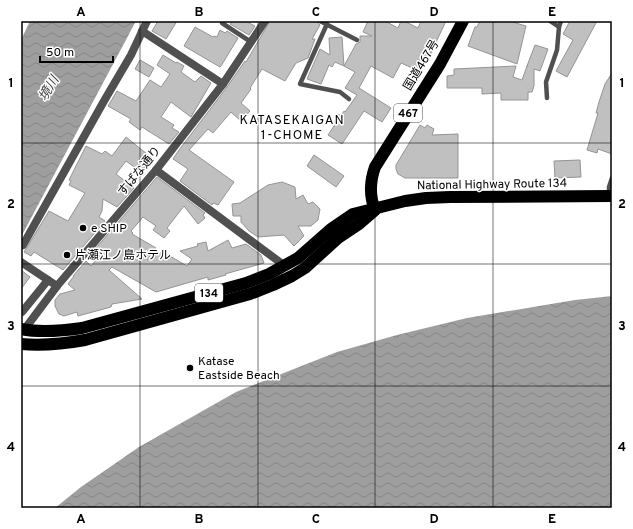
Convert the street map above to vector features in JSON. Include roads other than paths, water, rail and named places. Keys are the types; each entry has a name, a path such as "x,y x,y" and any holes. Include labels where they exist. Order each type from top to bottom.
{"highway":[{"name":"国道467号","path":"375,210 370,192 371,180 375,167 440,64 463,21"},
{"name":"National Highway Route 134","path":"23,330 54,331 82,328 233,287 269,274 285,266 308,250 336,225 354,214 375,210 394,204 426,198 611,196"},
{"name":"National Highway Route 134","path":"21,344 49,346 85,340 250,294 279,282 305,268 338,238 359,224 375,210"}],"street":[{"path":"23,245 131,55 147,21"},
{"name":"すばな通り","path":"23,330 57,286 156,170 223,84 265,21"},
{"path":"142,31 223,84"},
{"path":"156,170 285,266"},
{"path":"21,262 57,286"},
{"path":"22,310 48,280"}],"lane":[{"path":"320,21 357,40"},
{"path":"550,21 559,26"},
{"path":"547,98 546,82 557,50 559,26 561,21"},
{"path":"222,23 251,42"},
{"path":"327,24 300,84 340,92 349,99"},
{"path":"611,196 609,187 612,178"}],"water":[{"name":"境川","path":"30,21 136,21 21,237 21,40"},
{"path":"612,296 612,508 55,508 81,487 139,447 236,392 337,352 397,335 467,318 575,300"}],"place":[{"name":"e SHIP","path":"83,228"},
{"name":"片瀬江ノ島ホテル","path":"67,255"},
{"name":"Katase Eastside Beach","path":"190,368"}],"district":[{"name":"KATASEKAIGAN 1-CHOME","path":"292,126"}]}
